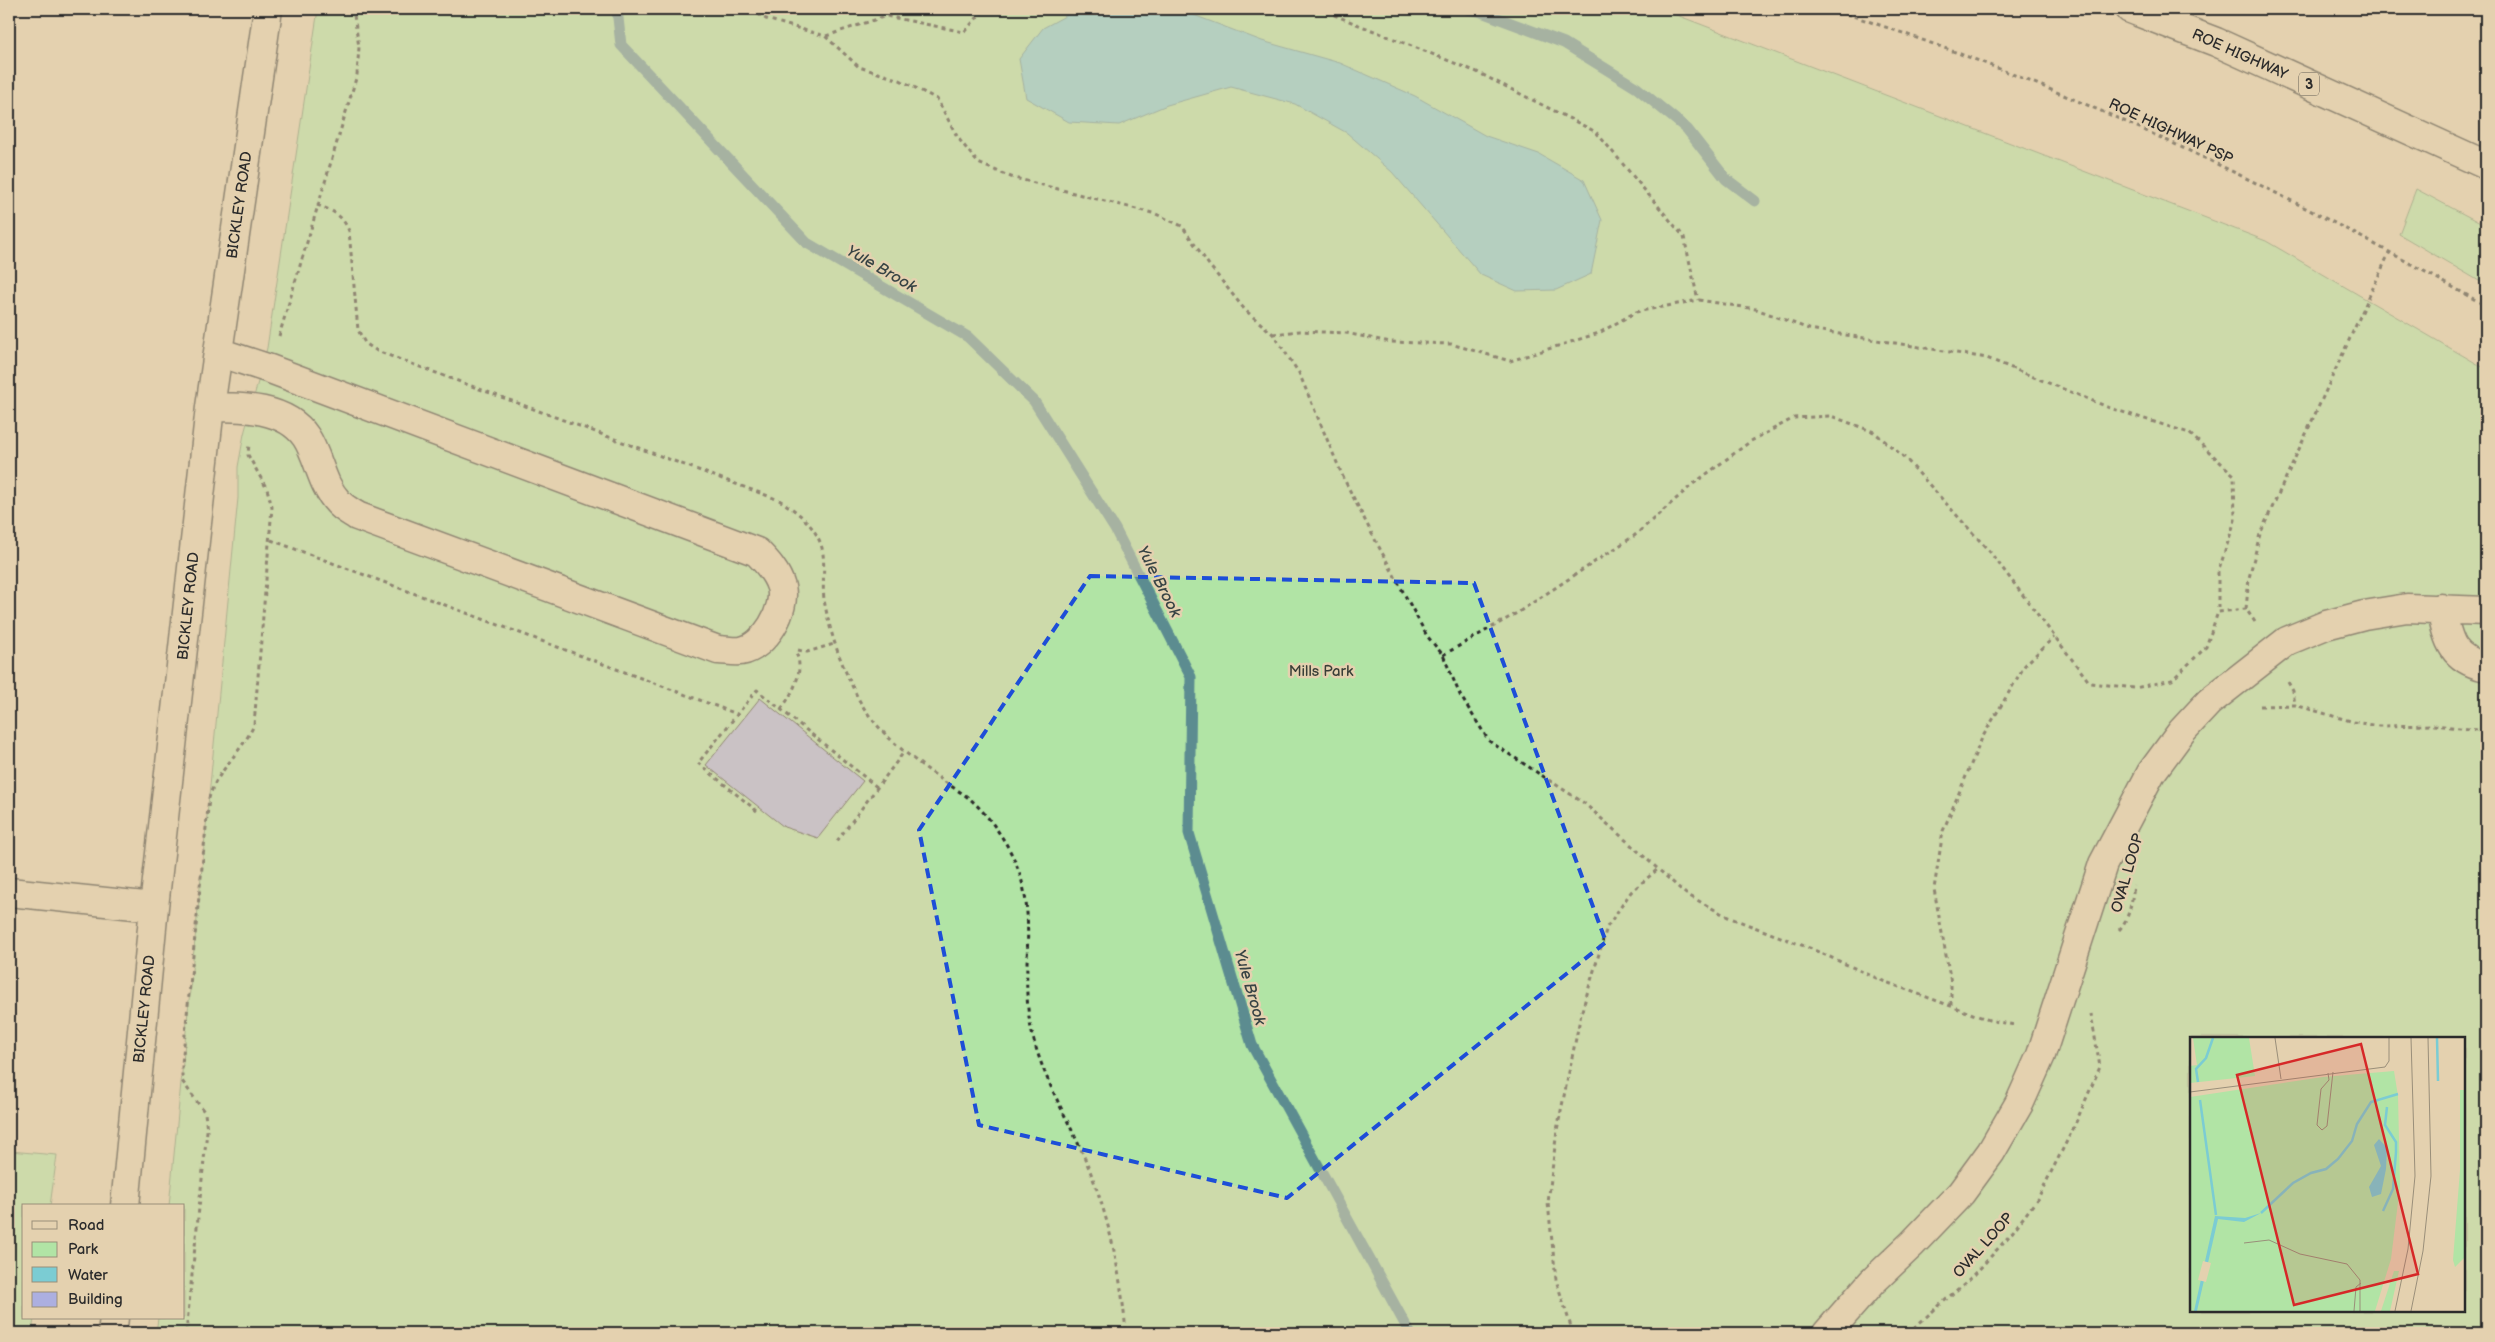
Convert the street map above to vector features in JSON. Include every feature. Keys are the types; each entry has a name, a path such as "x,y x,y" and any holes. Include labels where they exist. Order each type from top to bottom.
{"main road":[{"name":"BICKLEY ROAD","path":"125,1204 154,907 210,407 268,9"},
{"name":"ROE HIGHWAY","path":"2130,9 2216,42 2486,165"},
{"path":"210,407 250,408 289,420 307,438 328,489 339,503 357,516 718,650 743,651 764,638 780,613 782,588 770,564 757,552 279,372 218,352"},
{"path":"1827,1333 1872,1282 1912,1244 1966,1186 1992,1152 2020,1102 2048,1034 2103,864 2127,815 2151,773 2182,731 2202,709 2287,641 2326,625 2364,615 2406,608 2486,610"},
{"path":"2441,608 2452,647 2467,661 2486,667"},
{"path":"9,892 154,907"},
{"path":"112,1333 114,1320"}],"path":[{"path":"278,342 357,75 359,47 353,9"},
{"path":"751,9 766,19 825,36 859,67 900,80 937,99 958,138 978,163 1011,177 1156,214 1182,226 1209,266 1245,310 1273,334 1299,374 1343,477 1372,534 1427,636 1443,656 1460,695 1489,741 1584,802 1686,894 1728,917 1812,949 1883,981 1989,1020 2048,1034"},
{"path":"825,36 886,16 964,32 985,9"},
{"path":"1319,9 1477,72 1596,132 1684,237 1698,300"},
{"name":"ROE HIGHWAY PSP","path":"1831,9 2054,90 2224,167 2390,251 2486,306"},
{"path":"317,205 333,210 343,218 349,231 358,330 365,343 377,351 779,500 794,510 811,526 822,548 824,602 836,654 863,708 904,752 970,799 994,825 1011,852 1025,893 1029,932 1027,977 1030,1026 1042,1068 1064,1111 1103,1203 1119,1274 1126,1333"},
{"path":"2260,629 2246,609 2249,578 2260,534 2390,251"},
{"path":"1273,334 1300,330 1346,333 1390,342 1451,344 1510,361 1599,333 1636,312 1698,300 1756,309 1809,329 1987,358 2110,408 2189,433 2234,475 2235,520 2218,573 2218,612 2206,648 2172,680 2135,688 2090,683 1990,552 1905,458 1874,432 1831,416 1794,418 1751,441 1693,484 1634,536 1517,613 1443,656"},
{"path":"186,1333 207,1131 205,1113 182,1081 182,1064 207,814 214,782 242,747 254,725 271,540 272,507 267,489 248,455 250,439"},
{"path":"271,540 737,714"},
{"path":"2218,612 2246,609"},
{"path":"1951,1005 1951,982 1934,889 1942,831 1982,738 2025,665 2054,637"},
{"path":"781,709 791,696 797,675 799,659 794,650 807,652 834,644"},
{"path":"2285,676 2293,691 2295,704"},
{"path":"757,811 698,763 757,690 878,788"},
{"path":"2256,707 2295,704 2354,722 2379,726 2434,725 2486,731"},
{"path":"838,840 904,752"},
{"path":"1573,1333 1556,1280 1548,1203 1557,1130 1581,1014 1607,927 1631,892 1658,869"},
{"name":"OVAL LOOP","path":"2118,930 2124,924 2127,917 2135,881"},
{"name":"OVAL LOOP","path":"1908,1333 1975,1274 2038,1198 2073,1130 2100,1067 2091,1010"}],"highlighted area":[{"path":"1090,576 1474,583 1606,942 1287,1198 979,1125 919,830"}],"green space":[{"name":"Mills Park","path":"318,9 1661,9 2266,241 2486,369 2486,1333 156,1333 158,1320 185,1320 185,1204 169,1204 238,498 238,467 244,434 267,348"},
{"path":"2416,189 2486,226 2486,285 2399,234"},
{"path":"9,1151 57,1155 50,1204 22,1204 22,1320 34,1320 32,1333 9,1333"}],"water":[{"path":"1078,9 1163,9 1191,14 1262,41 1340,63 1415,96 1486,136 1539,154 1584,180 1602,220 1591,274 1556,290 1517,291 1481,275 1392,172 1347,133 1295,104 1231,87 1167,105 1119,125 1069,122 1026,98 1019,59 1043,28"}],"building":[{"path":"760,698 863,781 818,838 784,827 706,765"}],"waterway":[{"name":"Yule Brook","path":"617,9 621,45 807,243 968,337 1034,401 1115,529 1191,677 1189,833 1252,1045 1410,1333"},
{"path":"1468,9 1479,11 1564,43 1637,88 1687,129 1726,179 1755,201"}]}
